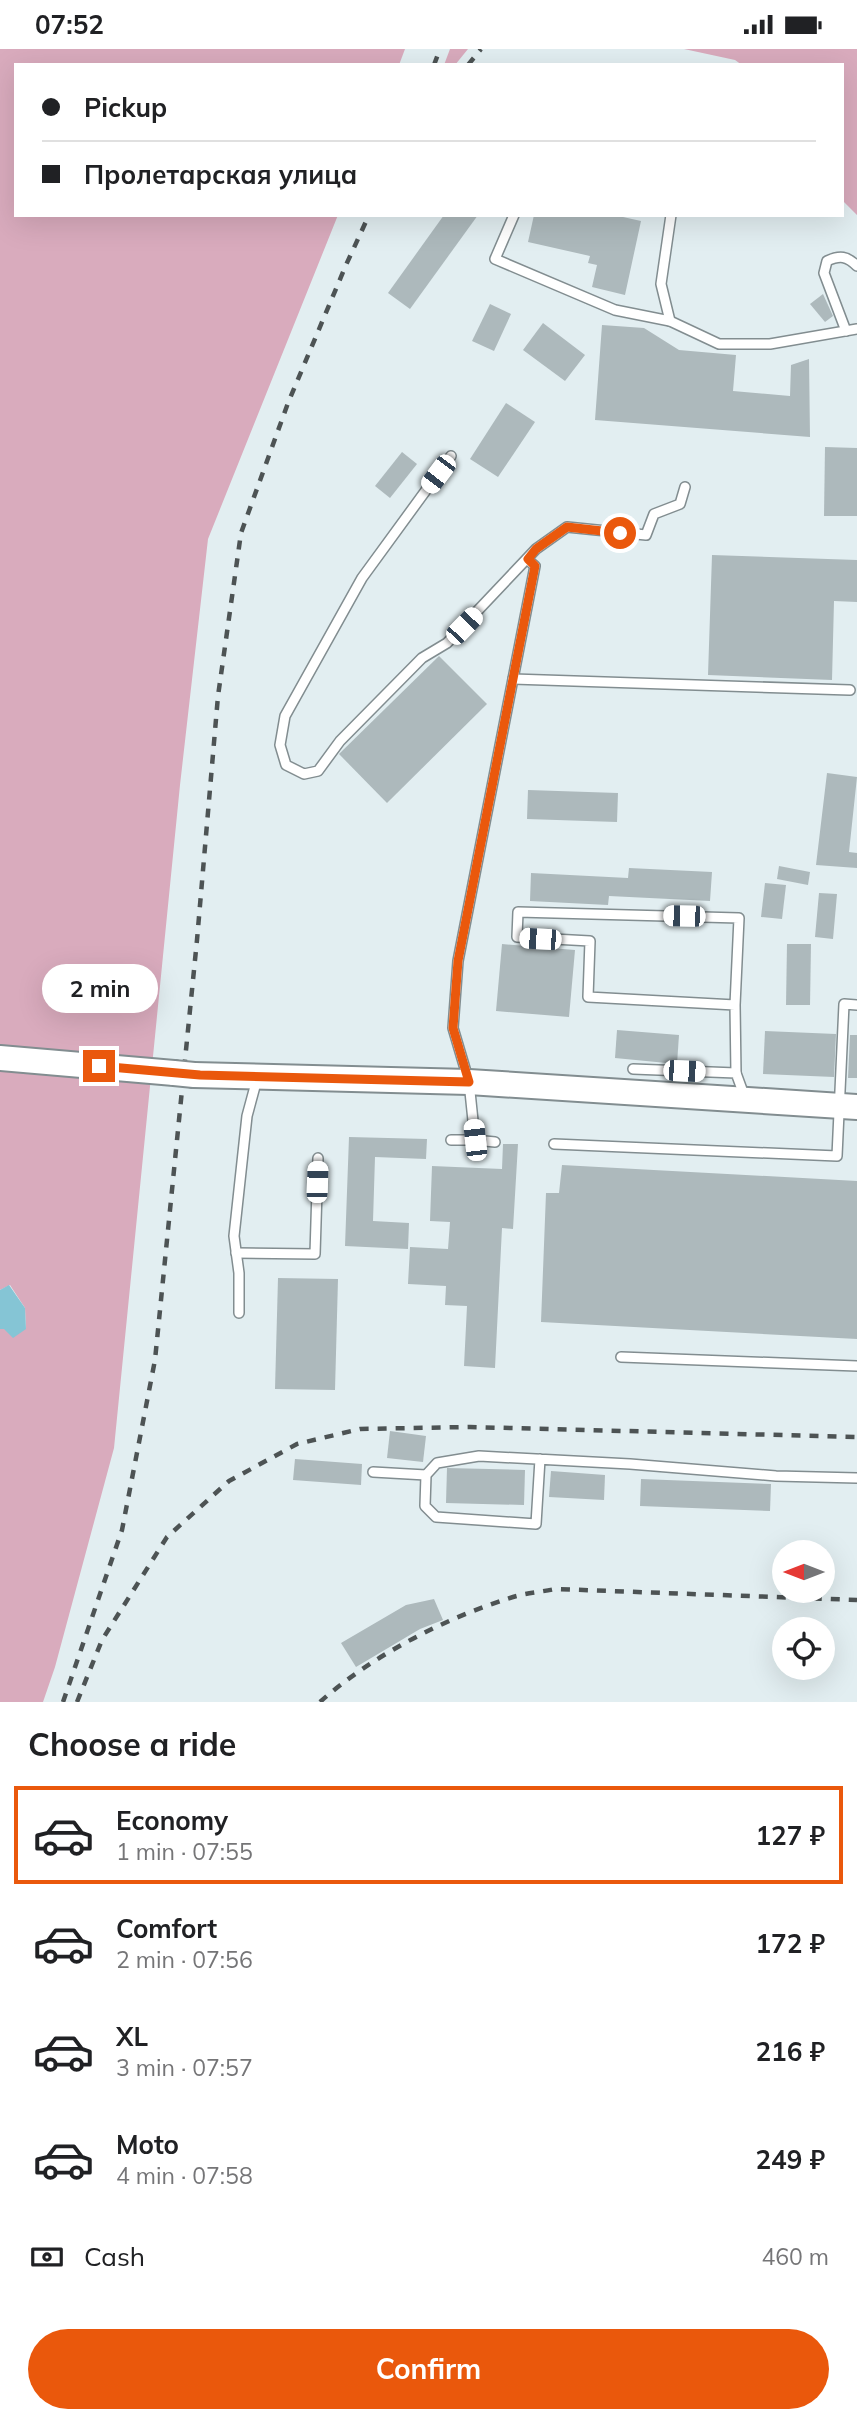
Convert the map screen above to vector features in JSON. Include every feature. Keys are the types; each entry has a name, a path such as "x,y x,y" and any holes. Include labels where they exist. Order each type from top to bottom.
{"street":[{"path":"0,1058 184,1074 469,1082 849,1106"}],"lane":[{"path":"513,217 495,259 615,310 670,321 719,344 770,344 857,329"},
{"path":"670,321 661,284 671,217"},
{"path":"846,331 824,273 827,261 838,256 850,258 857,265"},
{"path":"452,456 362,578 285,716 279,745 286,765 304,774 318,771 340,741 422,658 447,643 536,549 567,527 646,535 654,514 680,504 685,487"},
{"path":"475,1140 469,1082 453,1028 458,961 535,566 528,559"},
{"path":"513,679 850,690"},
{"path":"735,1005 588,997 590,941 517,937 518,912 739,918 735,1005 736,1073 746,1100"},
{"path":"554,1144 837,1156 849,1106 844,1004 857,1005"},
{"path":"633,1069 736,1073"},
{"path":"239,1313 239,1273 234,1236 247,1116 258,1077"},
{"path":"451,1140 495,1142"},
{"path":"236,1253 316,1254 318,1158"},
{"path":"621,1357 857,1366"},
{"path":"540,1459 536,1524 436,1517 425,1506 426,1475 437,1463 479,1456 540,1459 776,1476 857,1478"},
{"path":"373,1472 426,1475"}],"shaded area":[{"path":"0,49 405,49 400,63 14,63 14,217 337,217 208,539 180,785 114,1448 55,1667 43,1702 0,1702 0,1329 26,1329 25,1308 10,1285 0,1290"},
{"path":"450,49 468,49 457,63 445,63"},
{"path":"684,49 857,49 857,215 844,202 844,63 739,63"}],"water":[{"path":"9,1285 25,1308 26,1329 13,1338 4,1329 0,1329 0,1290"}],"building":[{"path":"443,217 477,217 410,309 388,293"},
{"path":"534,217 623,217 641,221 625,295 592,287 597,265 588,263 590,256 528,242"},
{"path":"823,294 833,316 825,322 810,304"},
{"path":"490,304 511,314 494,351 472,341"},
{"path":"543,323 585,355 565,381 523,350"},
{"path":"602,325 644,328 679,350 736,355 733,391 790,396 791,365 809,359 810,437 595,420"},
{"path":"506,403 535,422 498,477 470,459"},
{"path":"825,447 857,448 857,516 824,516"},
{"path":"402,452 417,464 390,498 375,486"},
{"path":"712,555 857,560 857,602 834,601 832,680 708,675"},
{"path":"439,656 487,704 387,803 339,754"},
{"path":"827,773 857,777 849,852 857,853 857,868 816,865"},
{"path":"528,790 618,793 617,822 527,819"},
{"path":"779,866 810,872 808,885 777,879"},
{"path":"629,868 712,872 710,901 609,896 608,905 530,901 531,873 628,878"},
{"path":"765,883 786,885 782,919 761,917"},
{"path":"819,893 837,894 833,939 815,937"},
{"path":"502,944 575,950 569,1017 496,1011"},
{"path":"787,944 811,944 810,1005 786,1005"},
{"path":"617,1030 679,1035 677,1064 615,1058"},
{"path":"765,1031 836,1034 834,1077 763,1074"},
{"path":"850,1035 857,1035 857,1078 848,1078"},
{"path":"349,1137 427,1139 426,1159 375,1157 373,1221 409,1223 408,1249 345,1246"},
{"path":"503,1144 518,1144 513,1229 502,1228 495,1368 464,1366 467,1306 445,1305 446,1286 408,1284 410,1247 448,1249 450,1222 430,1221 432,1166 502,1169"},
{"path":"562,1165 857,1181 857,1339 541,1322 546,1193 559,1193"},
{"path":"278,1278 338,1279 335,1390 275,1389"},
{"path":"390,1431 426,1436 423,1462 387,1458"},
{"path":"295,1459 362,1464 361,1485 293,1480"},
{"path":"447,1468 525,1470 524,1505 446,1503"},
{"path":"551,1471 605,1475 604,1500 549,1497"},
{"path":"641,1479 771,1484 770,1511 640,1506"},
{"path":"434,1599 443,1620 420,1629 356,1667 341,1643 406,1605"}],"railway":[{"path":"435,63 440,49"},
{"path":"470,63 481,49"},
{"path":"63,1702 122,1530 155,1360 197,940 218,696 241,533 288,403 368,217"},
{"path":"77,1702 102,1640 167,1537 229,1481 297,1444 360,1429 470,1427 857,1437"},
{"path":"320,1702 362,1669 411,1640 462,1615 523,1594 555,1589 857,1600"}],"route":[{"path":"99,1066 200,1075 469,1082 453,1028 458,961 535,566 528,559 536,549 567,527 620,533"}]}
